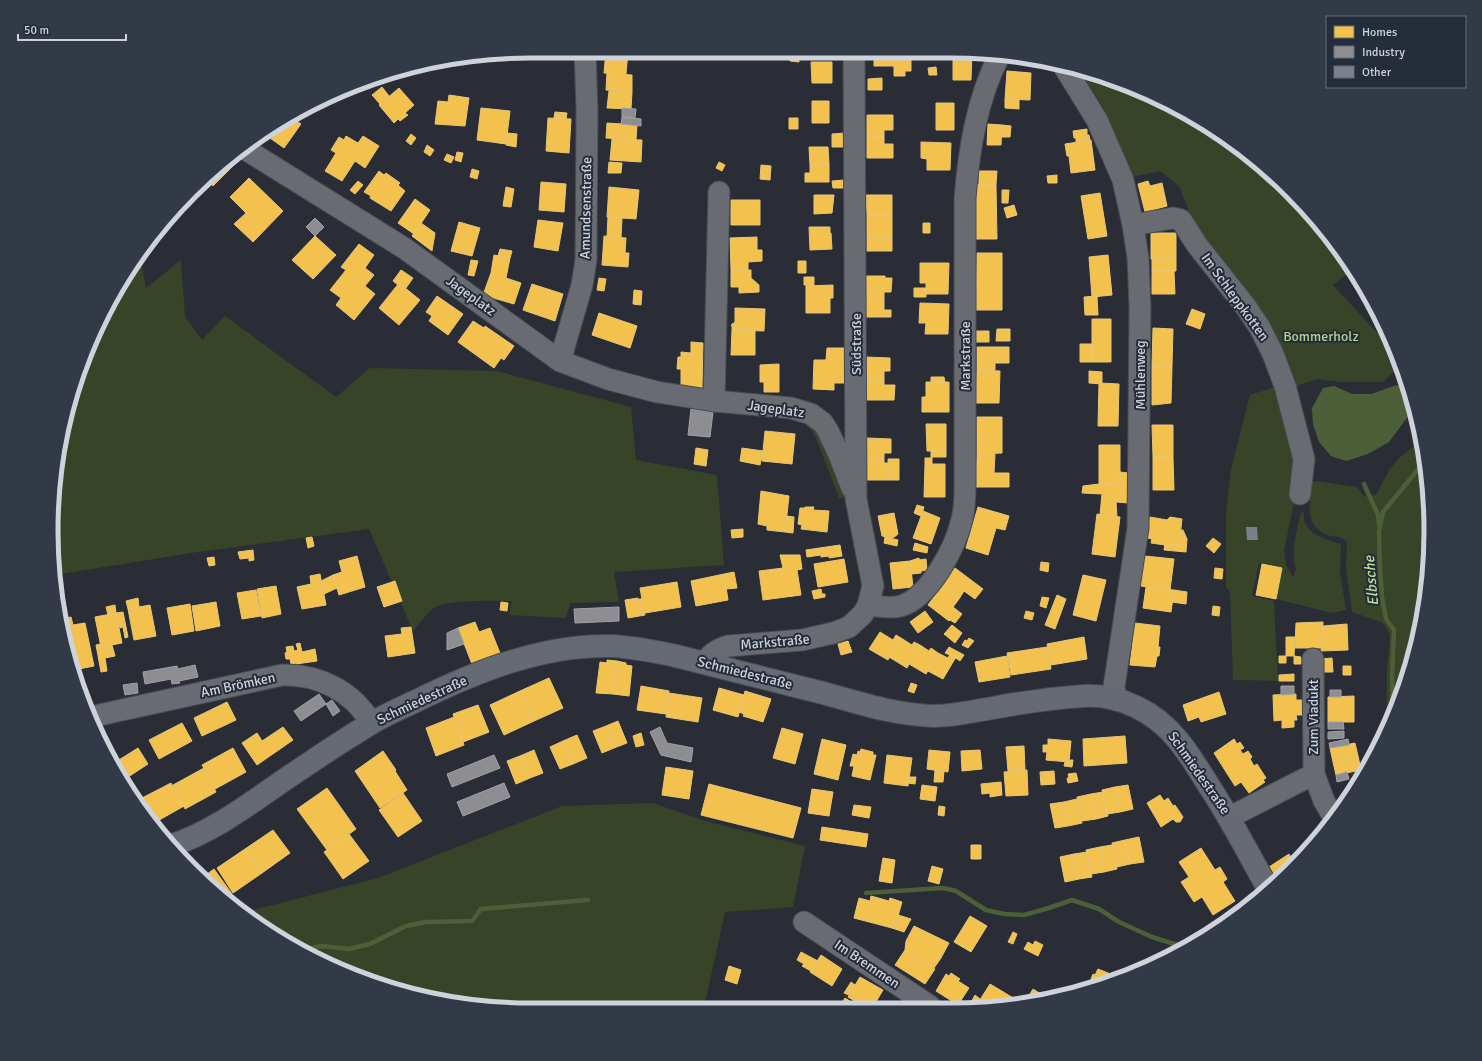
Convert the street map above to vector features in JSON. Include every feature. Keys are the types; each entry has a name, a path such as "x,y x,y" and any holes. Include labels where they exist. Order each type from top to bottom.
{"main road":[{"name":"Schmiedestraße","path":"177,844 191,839 217,826 337,744 371,723 459,681 503,664 531,656 563,650 606,646 648,650 817,691 886,710 916,715 935,716 959,714 1037,700 1086,696 1116,700 1130,704 1147,712 1169,730 1184,747 1230,817 1266,884"}],"street":[{"name":"Amundsenstraße","path":"560,361 582,285 586,260 587,142 585,58"},
{"name":"Südstraße","path":"849,627 863,614 868,605 874,586 856,499 854,58"},
{"name":"Markstraße","path":"868,605 890,607 902,606 921,593 934,579 951,550 962,520 965,504 965,198 970,151 982,96 997,60"},
{"name":"Mühlenweg","path":"1068,73 1091,109 1123,180 1133,225 1140,284 1138,528 1114,687 1116,700"},
{"name":"Jageplatz","path":"249,152 404,248 560,361 631,386 671,395 714,401 791,408 816,417 823,423 832,438 856,499"},
{"path":"714,401 719,192"},
{"name":"Im Schleppkotten","path":"1133,225 1173,218 1181,220 1197,245 1246,307 1260,328 1274,354 1279,368 1302,451 1304,468 1300,494"},
{"name":"Markstraße","path":"705,663 708,658 718,649 728,646 808,639 833,634 849,627"},
{"name":"Zum Viadukt","path":"1313,659 1314,774 1324,801 1330,812"},
{"name":"Am Brömken","path":"96,716 282,675 293,675 319,680 339,690 357,703 365,712 371,723"},
{"name":"Zum Viadukt","path":"1230,817 1314,774"},
{"name":"Im Bremmen","path":"804,922 926,1003"}],"green space":[{"name":"Bommerholz","path":"1084,77 1132,94 1188,121 1239,156 1263,175 1286,196 1307,219 1344,268 1350,277 1347,274 1333,285 1383,339 1396,370 1383,382 1342,382 1318,379 1299,385 1295,393 1201,241 1179,186 1160,171 1131,177 1117,138 1103,107"},
{"path":"181,260 185,316 202,340 225,316 336,397 370,368 497,371 631,407 636,460 717,475 724,565 614,572 619,602 570,603 566,618 509,615 512,601 472,601 450,603 434,608 413,631 369,529 191,553 60,574 58,530 59,500 67,438 74,408 94,350 107,322 121,294 141,263 146,288"},
{"path":"1281,385 1296,449 1295,497 1284,551 1286,565 1293,577 1296,569 1294,562 1294,548 1301,512 1304,513 1304,520 1311,531 1322,538 1341,544 1340,573 1346,610 1332,613 1276,599 1282,568 1259,563 1252,596 1274,601 1278,681 1233,680 1230,592 1226,587 1226,513 1231,469 1250,395"},
{"path":"806,419 824,440 847,498 839,498 816,438 812,431 801,420"},
{"path":"1416,445 1423,500 1423,561 1415,623 1408,653 1386,715 1387,672 1390,635 1383,623 1352,612 1346,569 1347,542 1340,538 1327,535 1315,526 1310,513 1311,482 1317,481 1357,487 1364,496 1376,495 1389,470 1399,458"},
{"path":"653,803 705,821 805,846 793,907 725,912 705,1003 500,1002 438,994 408,987 350,967 294,940 251,911 378,878 562,806"}],"shaded area":[{"path":"1397,385 1401,386 1409,414 1389,442 1368,454 1346,461 1331,456 1319,442 1313,424 1312,408 1323,388 1334,386 1352,394 1371,394"}],"building: Homes":[{"path":"605,58 627,58 626,74 604,73"},
{"path":"790,58 799,58 799,62 790,61"},
{"path":"874,58 911,58 911,71 905,71 905,76 894,76 894,66 874,66"},
{"path":"953,58 972,59 971,80 953,80"},
{"path":"811,62 832,62 832,83 812,83"},
{"path":"936,67 937,75 929,75 928,68"},
{"path":"1007,71 1031,73 1030,100 1005,99"},
{"path":"607,73 632,75 632,92 606,90"},
{"path":"882,78 882,90 868,90 868,79"},
{"path":"382,87 389,96 380,104 372,95"},
{"path":"399,88 414,105 405,113 408,115 400,121 398,119 394,123 379,105"},
{"path":"609,91 632,92 631,109 607,108"},
{"path":"449,95 469,98 465,126 435,124 438,101 448,102"},
{"path":"1005,99 1019,100 1019,109 1005,108"},
{"path":"812,101 829,101 829,123 812,123"},
{"path":"936,103 954,103 954,130 936,130"},
{"path":"481,108 510,111 506,144 477,140"},
{"path":"555,112 567,113 566,119 554,118"},
{"path":"867,115 893,115 893,130 884,130 884,137 867,137"},
{"path":"548,118 571,119 569,153 546,151"},
{"path":"789,118 798,118 798,129 789,129"},
{"path":"296,120 301,124 284,148 269,137"},
{"path":"607,123 637,125 636,140 606,138"},
{"path":"988,124 1002,125 1001,145 987,145"},
{"path":"1002,125 1011,126 1010,137 1002,137"},
{"path":"1087,129 1087,135 1089,135 1090,140 1076,142 1073,131"},
{"path":"507,133 517,134 516,147 506,145"},
{"path":"845,133 845,147 832,147 832,134"},
{"path":"411,134 416,138 411,145 406,141"},
{"path":"346,136 358,143 363,136 379,146 365,168 355,161 342,181 325,171 336,153 331,150 339,137 344,140"},
{"path":"867,137 884,137 884,144 893,144 893,158 867,158"},
{"path":"612,139 642,140 641,162 610,160"},
{"path":"1091,140 1095,170 1071,173 1069,156 1067,156 1065,144"},
{"path":"921,142 951,143 950,170 927,170 927,159 921,158"},
{"path":"427,145 434,150 430,156 424,152"},
{"path":"809,147 828,147 829,164 810,165"},
{"path":"457,152 463,153 461,162 455,160"},
{"path":"447,154 454,157 451,163 444,160"},
{"path":"609,162 622,163 621,173 608,173"},
{"path":"719,162 725,165 722,171 716,168"},
{"path":"829,164 829,182 805,182 805,173 810,173 810,165"},
{"path":"761,165 771,166 770,180 760,179"},
{"path":"231,166 232,167 213,186 210,183"},
{"path":"472,169 479,171 477,179 470,177"},
{"path":"379,171 384,175 386,173 400,183 398,185 405,191 391,211 370,198 371,196 364,192"},
{"path":"979,171 997,171 996,185 979,185"},
{"path":"1057,175 1057,183 1048,183 1047,176"},
{"path":"249,178 283,211 253,242 234,224 246,213 230,197"},
{"path":"844,180 844,188 833,188 832,181"},
{"path":"358,181 363,185 355,194 350,190"},
{"path":"1148,181 1150,186 1162,183 1167,206 1145,212 1138,184"},
{"path":"541,182 566,184 564,212 539,210"},
{"path":"976,184 996,185 997,239 975,239"},
{"path":"208,185 185,209 196,196"},
{"path":"506,187 514,189 511,207 503,206"},
{"path":"609,187 639,190 636,219 607,217"},
{"path":"1002,190 1009,190 1008,203 1002,203"},
{"path":"1100,193 1107,236 1088,239 1081,196"},
{"path":"814,195 834,195 832,213 814,214"},
{"path":"866,195 892,195 892,215 867,215"},
{"path":"415,199 430,210 414,234 398,223"},
{"path":"731,200 760,200 760,225 731,225"},
{"path":"1014,205 1017,215 1007,218 1004,208"},
{"path":"867,215 892,215 892,238 867,238"},
{"path":"608,217 622,218 621,238 607,237"},
{"path":"538,220 563,223 558,251 534,247"},
{"path":"459,222 480,228 472,256 451,251"},
{"path":"421,223 435,233 432,251 412,236"},
{"path":"923,223 930,223 930,233 923,233"},
{"path":"809,227 830,227 832,249 810,250"},
{"path":"1151,233 1176,233 1176,259 1151,259"},
{"path":"315,236 336,255 313,279 292,260"},
{"path":"604,236 626,238 625,253 629,253 628,267 602,265"},
{"path":"757,237 757,250 762,250 762,261 748,262 748,270 731,270 730,238"},
{"path":"867,238 892,238 892,251 867,251"},
{"path":"359,244 374,255 365,268 374,275 365,286 375,294 354,320 336,305 341,298 330,290 346,270 341,267"},
{"path":"500,249 512,251 510,258 498,256"},
{"path":"977,253 1002,253 1002,310 976,310"},
{"path":"494,255 510,258 506,278 521,283 514,304 483,295 491,273"},
{"path":"1108,255 1112,295 1092,297 1089,257"},
{"path":"1152,259 1176,259 1176,271 1152,271"},
{"path":"471,260 478,261 474,276 468,275"},
{"path":"798,261 806,261 806,273 798,273"},
{"path":"920,263 949,263 948,294 926,294 926,283 920,283"},
{"path":"401,270 413,278 406,288 393,281"},
{"path":"731,270 751,270 751,278 759,285 759,292 739,293 739,287 731,287"},
{"path":"1152,271 1174,271 1175,294 1152,294"},
{"path":"866,276 885,276 885,278 892,278 891,292 884,292 884,317 866,317"},
{"path":"804,277 814,277 814,286 804,285"},
{"path":"599,278 606,279 604,291 597,290"},
{"path":"399,283 420,300 399,325 379,308"},
{"path":"532,284 563,294 555,321 523,310"},
{"path":"833,285 833,298 830,298 830,313 806,313 806,286"},
{"path":"914,288 926,288 926,297 914,297"},
{"path":"634,290 642,291 641,305 633,304"},
{"path":"437,296 463,314 448,335 429,321 432,316 426,312"},
{"path":"1097,296 1098,315 1085,315 1084,297"},
{"path":"920,303 949,304 948,334 925,334 926,323 919,323"},
{"path":"735,308 765,309 764,331 732,330 731,325 735,322"},
{"path":"1192,309 1205,314 1200,329 1186,324"},
{"path":"884,310 891,310 891,317 884,317"},
{"path":"599,313 637,326 630,348 592,335"},
{"path":"1092,319 1111,319 1111,362 1092,362"},
{"path":"473,321 484,328 485,326 514,346 504,360 501,358 494,368 458,342"},
{"path":"1153,328 1173,329 1172,366 1152,366"},
{"path":"997,329 1010,329 1010,341 996,341"},
{"path":"732,330 755,331 755,355 731,355"},
{"path":"976,331 989,331 989,342 976,342"},
{"path":"691,342 703,343 702,390 681,390 681,369 677,369 678,357 681,357 681,352 691,353"},
{"path":"1080,344 1092,344 1092,362 1080,362"},
{"path":"977,347 1009,347 1009,363 995,363 995,370 977,370"},
{"path":"827,348 845,348 844,383 834,383 834,390 813,389 814,360 826,360"},
{"path":"866,357 890,358 890,371 884,371 884,381 866,380"},
{"path":"779,364 779,392 764,392 764,382 760,382 760,365"},
{"path":"1152,366 1172,366 1171,403 1152,405"},
{"path":"977,370 1000,371 999,403 976,403"},
{"path":"1089,371 1102,372 1102,384 1089,383"},
{"path":"931,377 944,377 945,383 931,382"},
{"path":"866,380 884,381 884,385 895,385 894,400 866,400"},
{"path":"926,382 949,382 949,412 922,412 922,397 926,397"},
{"path":"1099,383 1119,384 1118,426 1098,426"},
{"path":"977,417 1002,417 1002,453 977,454"},
{"path":"926,424 946,424 946,451 927,451"},
{"path":"1152,425 1173,425 1173,457 1153,457"},
{"path":"765,431 795,434 792,464 762,461"},
{"path":"867,438 891,439 891,453 884,453 884,461 866,461"},
{"path":"1099,445 1120,445 1120,484 1099,484"},
{"path":"696,448 708,450 706,466 694,464"},
{"path":"742,448 763,451 760,465 740,461"},
{"path":"931,451 946,451 946,457 932,457 932,464 925,464 925,458 931,458"},
{"path":"977,454 995,454 994,473 1009,473 1009,487 976,487"},
{"path":"1153,457 1173,457 1174,490 1153,490"},
{"path":"888,459 899,459 899,480 891,480 891,466 884,466 884,463 888,463"},
{"path":"866,461 884,461 884,466 891,466 891,480 866,480"},
{"path":"925,464 945,464 945,497 924,497"},
{"path":"1120,472 1128,473 1128,503 1116,502 1117,517 1100,515 1102,494 1082,493 1083,486 1120,484"},
{"path":"761,491 789,496 785,532 767,530 767,526 758,524"},
{"path":"917,505 924,507 921,516 914,513"},
{"path":"814,507 813,510 829,511 827,532 801,529 802,525 798,524 800,508"},
{"path":"978,507 1009,516 1005,530 996,528 988,555 966,548"},
{"path":"923,511 940,518 931,544 913,538"},
{"path":"894,513 898,534 893,538 882,536 878,516"},
{"path":"1097,514 1120,517 1115,557 1092,554"},
{"path":"787,516 794,517 793,533 785,532"},
{"path":"1150,517 1167,520 1170,517 1182,519 1179,545 1151,543 1152,539 1147,538"},
{"path":"743,529 743,537 732,538 731,530"},
{"path":"1181,530 1183,530 1187,539 1186,552 1164,550 1165,543 1179,545"},
{"path":"312,537 314,546 308,548 306,538"},
{"path":"885,537 898,540 897,546 884,543"},
{"path":"1213,538 1221,544 1214,553 1206,546"},
{"path":"915,543 928,547 927,553 913,550"},
{"path":"840,545 842,556 829,558 829,556 821,557 821,555 807,557 806,550"},
{"path":"253,550 254,560 249,561 249,558 240,559 238,552"},
{"path":"780,555 800,555 802,569 797,570 801,595 763,600 759,571 783,568"},
{"path":"357,556 365,587 339,595 333,575 342,572 339,561"},
{"path":"1145,556 1174,559 1170,590 1141,586"},
{"path":"214,557 215,565 209,566 207,558"},
{"path":"919,558 919,560 926,559 927,570 921,571 921,573 912,574 910,561"},
{"path":"844,559 848,582 818,587 814,564"},
{"path":"910,561 913,587 893,589 890,563"},
{"path":"1041,562 1049,563 1048,572 1040,570"},
{"path":"1262,564 1282,568 1276,599 1256,595"},
{"path":"955,568 983,589 975,599 964,591 959,599 942,586"},
{"path":"1215,568 1223,569 1222,579 1214,578"},
{"path":"734,572 737,588 726,589 724,574"},
{"path":"320,574 326,605 302,609 297,587 311,584 310,576"},
{"path":"724,574 728,600 696,606 691,581"},
{"path":"333,575 337,588 324,594 321,581"},
{"path":"1083,575 1106,580 1096,621 1073,615"},
{"path":"395,581 402,601 384,607 377,587"},
{"path":"677,582 681,607 641,613 639,599 642,599 640,588"},
{"path":"276,586 281,614 262,618 257,589"},
{"path":"942,586 959,599 953,607 962,614 955,623 950,620 949,621 928,605"},
{"path":"1146,587 1174,590 1171,612 1143,608"},
{"path":"821,589 822,594 825,594 825,597 814,599 812,591"},
{"path":"256,590 261,616 242,619 237,593"},
{"path":"1174,590 1187,592 1186,604 1172,602"},
{"path":"1057,595 1066,599 1055,629 1045,625"},
{"path":"1042,597 1049,598 1046,608 1040,606"},
{"path":"138,598 139,607 128,609 126,601"},
{"path":"638,598 641,613 644,612 645,615 628,618 625,600"},
{"path":"216,602 220,626 196,631 192,606"},
{"path":"501,602 508,603 507,611 500,610"},
{"path":"190,604 194,631 172,635 167,608"},
{"path":"115,605 116,613 108,615 106,607"},
{"path":"150,605 156,636 134,640 128,609"},
{"path":"1213,606 1220,607 1219,616 1212,615"},
{"path":"925,611 933,622 918,633 910,622"},
{"path":"1026,611 1034,613 1032,620 1024,618"},
{"path":"123,612 128,637 125,638 123,627 120,628 116,613"},
{"path":"116,613 122,643 101,647 95,617"},
{"path":"71,617 73,625 85,623 94,666 79,669 66,618"},
{"path":"475,622 479,632 490,628 500,653 472,664 458,628"},
{"path":"1323,622 1322,648 1295,648 1296,623"},
{"path":"1135,623 1160,626 1158,647 1160,647 1159,656 1157,656 1155,667 1130,665"},
{"path":"1347,624 1348,650 1321,651 1323,626"},
{"path":"952,625 962,633 955,643 944,634"},
{"path":"411,627 415,653 388,657 385,636 402,634 401,628"},
{"path":"880,632 893,640 896,635 901,638 888,660 869,649"},
{"path":"1084,637 1087,659 1051,665 1047,644"},
{"path":"1286,637 1295,637 1294,656 1286,656"},
{"path":"901,638 912,645 914,642 920,645 907,668 889,657"},
{"path":"969,638 974,641 968,648 962,645 965,640 967,641"},
{"path":"848,641 852,652 841,655 838,644"},
{"path":"300,643 302,652 315,649 317,661 291,664 290,659 286,659 286,647 293,646 294,651 298,650 296,644"},
{"path":"100,644 101,647 112,645 115,656 105,658 107,671 101,672 96,645"},
{"path":"920,645 929,651 931,648 938,653 926,674 909,664"},
{"path":"949,647 964,655 960,661 950,654 945,653"},
{"path":"1047,647 1051,669 1011,675 1007,653"},
{"path":"938,653 948,658 950,654 956,657 943,679 928,671"},
{"path":"1007,656 1010,677 979,682 975,662"},
{"path":"1279,656 1286,656 1286,663 1279,663"},
{"path":"1294,656 1301,657 1301,664 1294,664"},
{"path":"1332,658 1333,672 1320,672 1320,659"},
{"path":"607,660 617,661 613,694 596,693 600,662 607,663"},
{"path":"617,661 632,666 629,696 613,694"},
{"path":"1343,666 1351,666 1351,675 1343,675"},
{"path":"1294,674 1294,681 1279,681 1279,675"},
{"path":"549,678 563,708 534,721 520,691"},
{"path":"911,683 917,685 914,693 908,691"},
{"path":"641,686 669,691 666,714 637,710"},
{"path":"719,688 744,695 738,717 713,710"},
{"path":"520,691 534,721 504,735 490,705"},
{"path":"745,691 771,699 763,722 743,716 744,714 739,712"},
{"path":"1219,692 1226,714 1201,722 1199,717 1188,721 1183,705"},
{"path":"669,693 702,698 698,722 666,717"},
{"path":"1296,694 1296,700 1306,700 1306,715 1296,715 1297,720 1294,720 1294,727 1282,728 1282,720 1274,721 1273,695"},
{"path":"1354,696 1354,722 1328,722 1328,697"},
{"path":"227,702 236,720 202,736 194,718"},
{"path":"478,705 489,732 463,742 453,714"},
{"path":"454,717 464,745 436,756 426,728"},
{"path":"618,721 627,743 614,748 606,726"},
{"path":"182,723 192,741 159,759 149,740"},
{"path":"606,726 614,748 602,753 593,731"},
{"path":"283,727 293,740 257,765 242,743 257,733 262,741"},
{"path":"782,728 803,734 795,764 773,758"},
{"path":"641,733 644,745 636,747 633,736"},
{"path":"577,735 587,758 573,764 563,741"},
{"path":"1125,736 1127,763 1084,766 1083,739"},
{"path":"822,739 846,745 838,780 814,774"},
{"path":"1048,739 1071,741 1069,762 1046,760 1047,752 1043,752 1043,745 1048,745"},
{"path":"1234,739 1237,744 1240,742 1244,748 1240,750 1243,754 1248,751 1252,757 1250,759 1254,766 1257,764 1266,778 1263,780 1265,782 1249,793 1241,782 1235,786 1214,753"},
{"path":"563,741 573,764 560,769 550,747"},
{"path":"1355,743 1358,756 1333,762 1330,748"},
{"path":"1024,746 1025,770 1008,771 1006,747"},
{"path":"138,748 148,764 128,777 118,761"},
{"path":"233,748 246,772 215,789 202,765"},
{"path":"861,749 873,752 873,755 876,755 870,780 852,776 854,766 850,766 853,754 857,755 858,751 860,752"},
{"path":"534,750 543,773 530,778 520,756"},
{"path":"929,750 950,752 948,772 927,769"},
{"path":"980,750 982,769 962,771 961,751"},
{"path":"383,751 407,790 380,808 355,771"},
{"path":"887,755 912,758 908,786 884,783"},
{"path":"520,756 530,778 516,784 507,761"},
{"path":"1358,756 1361,768 1359,770 1336,775 1333,762"},
{"path":"1070,760 1073,760 1072,767 1064,766 1065,762 1069,762"},
{"path":"666,767 693,771 689,799 662,795"},
{"path":"204,768 216,792 185,809 173,785"},
{"path":"935,770 944,771 943,782 934,782"},
{"path":"1027,770 1028,795 1006,796 1004,772"},
{"path":"1054,771 1055,784 1041,785 1040,772"},
{"path":"1076,773 1078,781 1068,783 1068,774"},
{"path":"909,777 916,777 915,784 908,783"},
{"path":"1001,782 1002,795 990,797 990,793 982,794 981,784"},
{"path":"171,783 184,806 158,821 142,798"},
{"path":"709,784 801,808 793,838 701,815"},
{"path":"922,785 937,787 935,801 920,799"},
{"path":"1128,785 1133,809 1120,812 1115,787"},
{"path":"1115,787 1120,812 1107,814 1102,790"},
{"path":"327,788 356,829 327,850 297,809"},
{"path":"812,789 833,792 829,816 808,813"},
{"path":"1103,792 1108,816 1096,819 1091,794"},
{"path":"403,793 422,821 398,837 379,810"},
{"path":"1091,794 1096,819 1082,821 1077,797"},
{"path":"1160,795 1164,801 1168,798 1173,806 1175,805 1183,817 1180,822 1176,822 1173,819 1161,827 1147,803"},
{"path":"1077,799 1082,823 1068,826 1064,802"},
{"path":"1064,802 1068,826 1055,828 1050,804"},
{"path":"854,805 871,807 869,818 852,815"},
{"path":"939,806 945,807 944,816 938,815"},
{"path":"822,827 868,834 866,847 820,840"},
{"path":"273,830 290,853 262,873 245,849"},
{"path":"349,834 369,861 343,879 324,852"},
{"path":"1139,837 1144,862 1130,864 1125,840"},
{"path":"1125,840 1130,864 1117,867 1112,843"},
{"path":"971,845 981,845 981,859 971,859"},
{"path":"1112,845 1117,869 1104,872 1100,847"},
{"path":"1100,847 1104,872 1091,874 1086,850"},
{"path":"1201,848 1215,870 1220,867 1227,879 1223,882 1235,901 1213,915 1202,897 1194,902 1181,882 1189,877 1179,862"},
{"path":"245,849 262,873 233,893 217,868"},
{"path":"1087,852 1092,877 1079,879 1074,854"},
{"path":"1074,854 1079,879 1065,882 1060,857"},
{"path":"1289,854 1292,859 1275,875 1269,867"},
{"path":"883,858 895,860 892,883 879,881"},
{"path":"932,866 943,869 939,884 928,881"},
{"path":"214,869 232,894 231,895 206,875"},
{"path":"871,896 889,901 890,898 902,902 896,923 893,923 892,928 854,918 859,898 870,901"},
{"path":"898,915 911,919 904,932 892,928 893,923 896,923"},
{"path":"970,916 987,926 971,952 954,942"},
{"path":"914,926 949,943 934,968 905,950 906,941"},
{"path":"1013,932 1017,934 1013,944 1008,942"},
{"path":"1035,941 1043,945 1038,956 1024,949 1028,942 1033,945"},
{"path":"905,950 935,969 925,984 895,965"},
{"path":"801,952 818,961 811,971 802,966 804,964 797,960"},
{"path":"821,955 842,969 832,986 810,972"},
{"path":"729,966 741,970 737,984 725,980"},
{"path":"1098,969 1112,975 1090,982 1093,974 1095,975"},
{"path":"951,973 960,979 958,981 969,988 959,1003 955,1003 936,991 946,974 949,976"},
{"path":"860,977 883,990 875,1003 858,1003 848,997"},
{"path":"851,982 855,985 849,995 844,993"},
{"path":"990,984 1015,999 982,1002 978,1002"},
{"path":"1033,989 1041,994 1041,995 1028,996"},
{"path":"975,995 980,999 978,1002 971,1002"},
{"path":"845,998 853,1003 842,1003"}],"building: Industry":[{"path":"622,108 636,109 635,118 622,117"},
{"path":"622,117 641,119 641,126 621,124"},
{"path":"315,218 324,227 315,236 306,227"},
{"path":"691,409 713,412 710,437 688,435"},
{"path":"619,607 619,621 575,623 574,609"},
{"path":"458,628 464,644 447,650 447,633"},
{"path":"195,665 198,677 179,681 180,683 172,684 171,679 145,684 143,672 177,666 178,669"},
{"path":"137,683 138,693 125,695 123,685"},
{"path":"1281,686 1294,686 1294,694 1281,695"},
{"path":"1330,690 1341,690 1341,697 1330,697"},
{"path":"319,694 326,704 301,721 294,711"},
{"path":"332,700 340,711 333,716 326,704"},
{"path":"1328,722 1343,722 1344,729 1328,729"},
{"path":"660,727 667,743 693,748 691,762 661,755 650,732"},
{"path":"1344,731 1344,738 1328,739 1328,732"},
{"path":"1348,739 1349,745 1330,748 1329,743"},
{"path":"494,755 500,768 452,787 447,774"},
{"path":"1347,772 1349,779 1337,782 1336,775"},
{"path":"504,783 510,797 463,816 457,802"}],"building: Other":[{"path":"1246,527 1257,527 1258,540 1247,540"}],"waterway":[{"name":"Elbsche","path":"1393,699 1394,630 1386,619 1382,597 1379,532 1383,512 1420,467"},
{"path":"1364,484 1378,515 1379,525"},
{"path":"866,893 943,888 956,891 986,910 1004,914 1024,915 1072,900 1099,909 1119,922 1152,937 1178,945"},
{"path":"311,948 322,946 349,949 370,944 406,926 426,922 472,921 481,909 588,900"}]}
